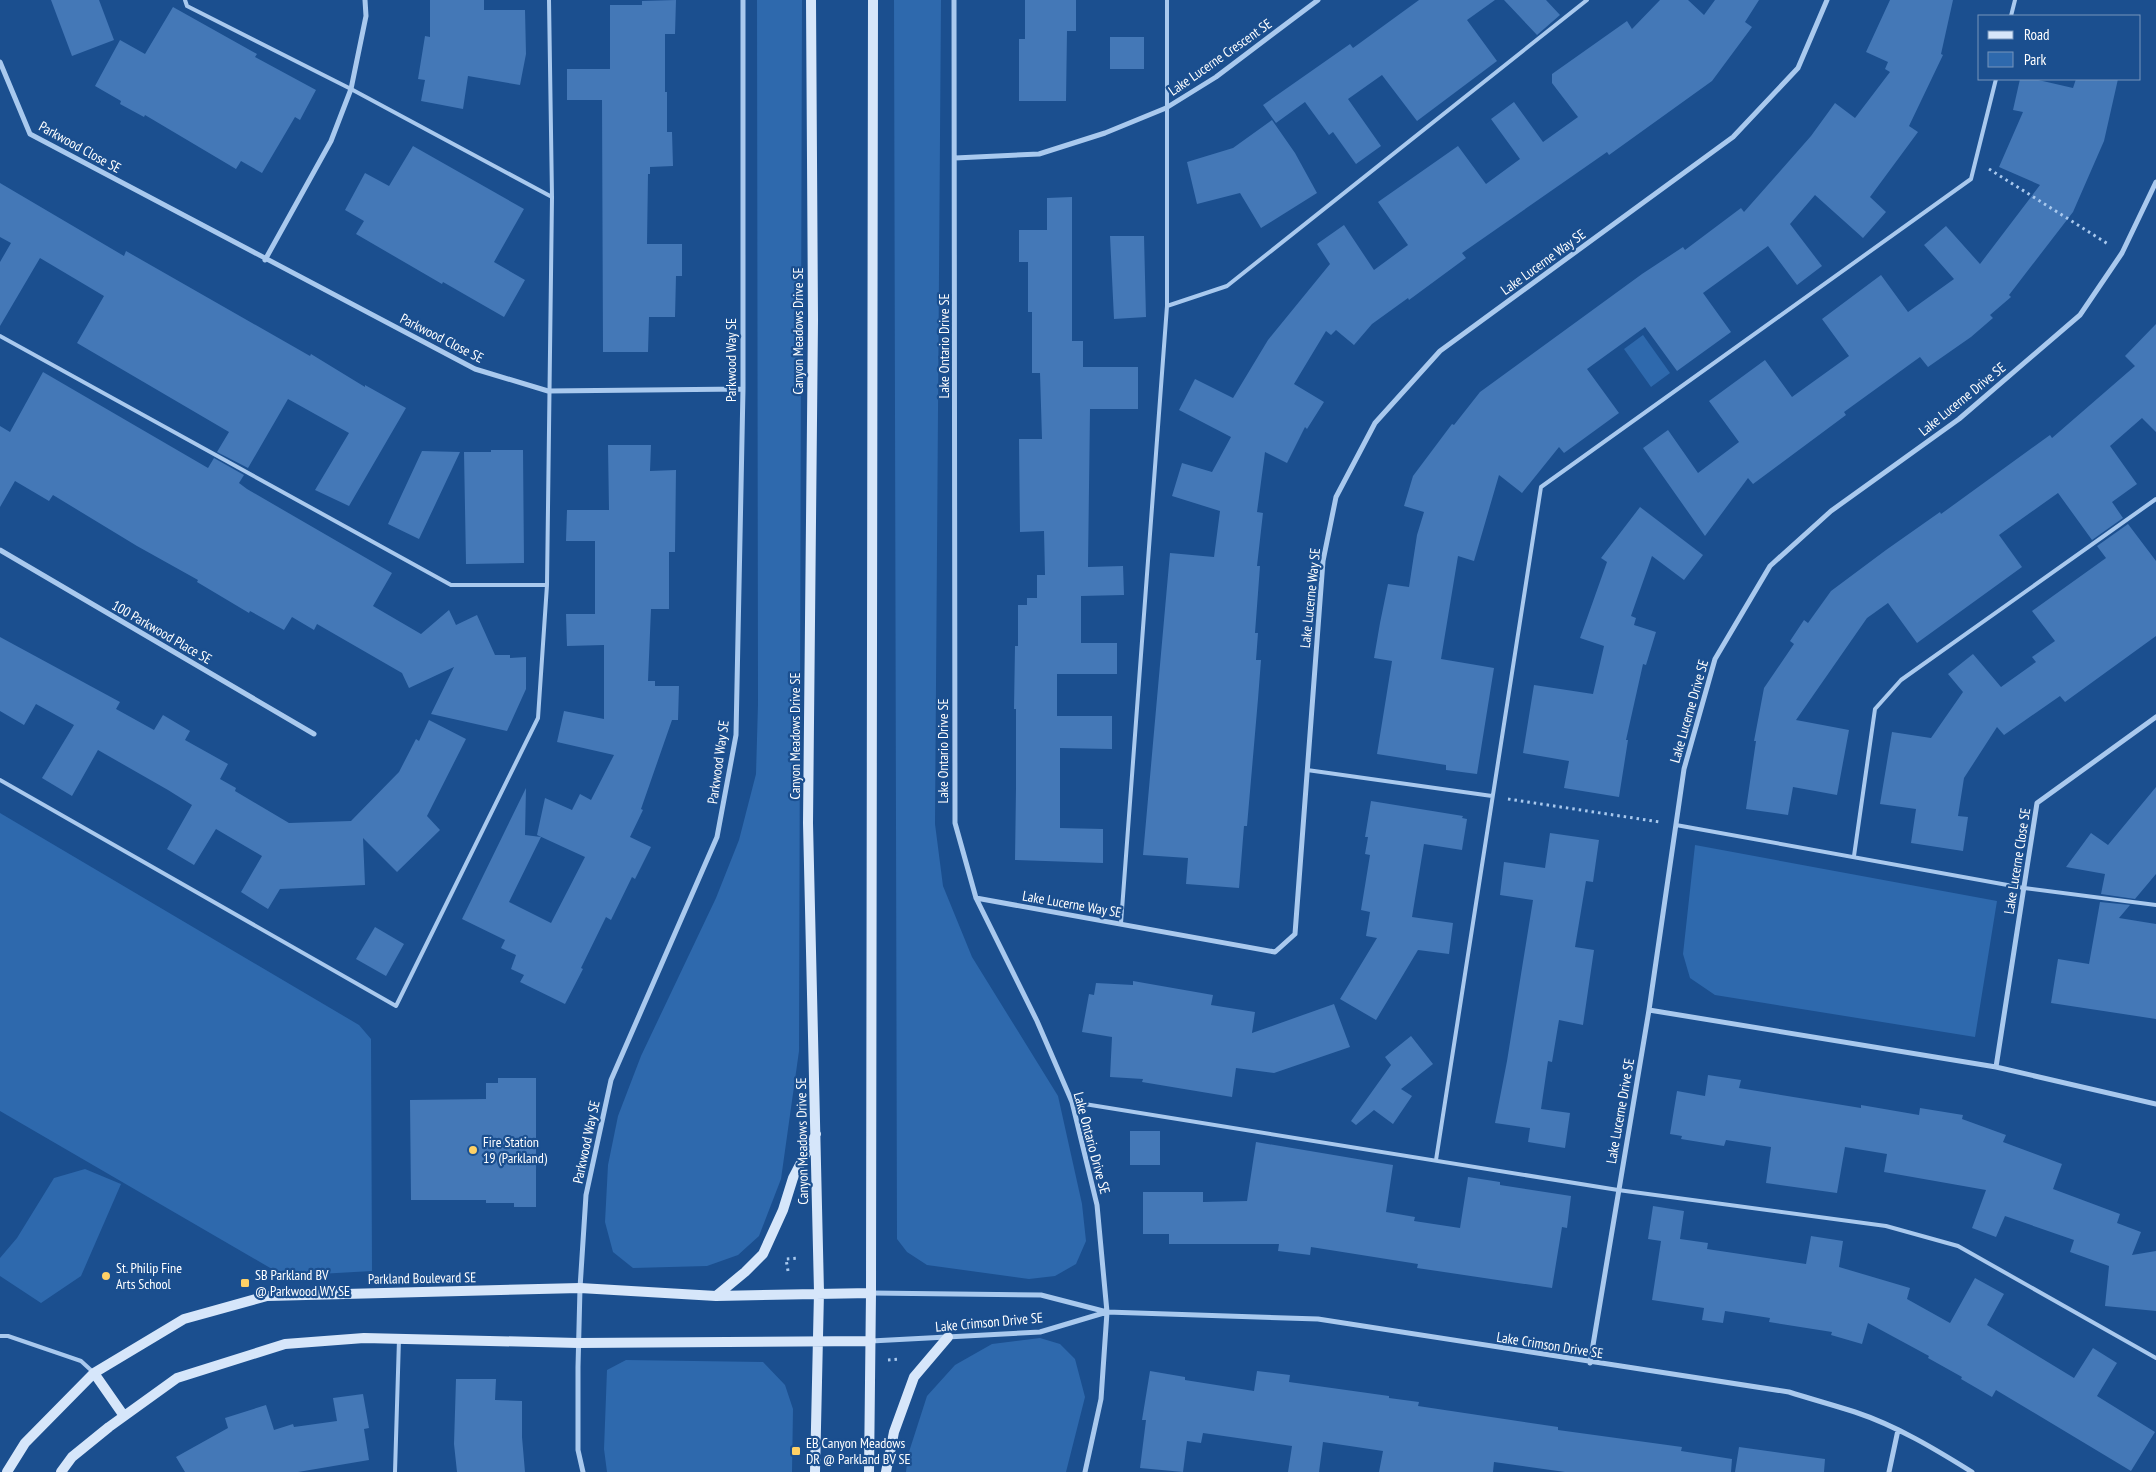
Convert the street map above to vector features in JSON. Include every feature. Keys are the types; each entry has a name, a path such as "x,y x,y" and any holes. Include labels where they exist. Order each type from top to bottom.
{"main road":[{"name":"Canyon Meadows Drive SE","path":"811,0 813,330 808,823 819,1292 815,1472"},
{"path":"869,1472 871,1341 873,0"},
{"path":"716,1296 763,1254 783,1210 792,1178 816,1133"},
{"name":"Parkland Boulevard SE","path":"7,1472 25,1443 94,1373 184,1319 267,1296 580,1288 716,1296 819,1292 871,1293"},
{"path":"886,1472 894,1432 914,1377 948,1337"},
{"path":"61,1472 72,1457 177,1378 285,1344 364,1338 578,1343 817,1343 871,1341"},
{"path":"94,1373 124,1416"}],"street":[{"path":"265,260 331,141 351,89 366,16 365,0"},
{"name":"Parkwood Way SE","path":"582,1472 578,1450 578,1343 586,1194 611,1080 718,837 736,736 742,389 742,0"},
{"name":"Lake Ontario Drive SE","path":"954,0 955,823 976,898 1037,1021 1072,1102 1097,1205 1107,1312 1100,1399 1084,1472"},
{"name":"Lake Lucerne Crescent SE","path":"955,158 1040,154 1105,133 1166,108 1216,77 1318,0"},
{"name":"Lake Lucerne Way SE","path":"976,898 1275,952 1295,934 1322,561 1336,497 1375,423 1440,351 1733,137 1798,68 1827,0"},
{"name":"Parkwood Close SE","path":"0,62 30,134 265,260 475,369 548,391 742,389"},
{"name":"Lake Lucerne Drive SE","path":"1590,1363 1649,1010 1684,769 1715,659 1770,566 1831,510 1959,419 2080,315 2122,253 2156,182"},
{"name":"100 Parkwood Place SE","path":"0,550 314,734"},
{"name":"Lake Lucerne Close SE","path":"1996,1067 2038,803 2156,717"},
{"path":"1649,1010 1996,1067 2156,1104"},
{"name":"Lake Crimson Drive SE","path":"871,1293 1041,1295 1107,1312 1318,1319 1590,1363 1789,1392 1856,1412 1898,1430 1940,1452 1972,1472"},
{"name":"Lake Crimson Drive SE","path":"871,1341 1040,1332 1107,1312"},
{"path":"1889,1472 1898,1430"}],"lane":[{"path":"185,0 187,6 351,89 552,197"},
{"path":"0,780 396,1006 538,718 547,585 552,197 549,0"},
{"path":"1121,923 1167,306 1166,0"},
{"path":"1167,306 1227,286 1587,0"},
{"path":"2011,15 2015,0"},
{"path":"1436,1160 1541,487 1972,179 1996,80"},
{"path":"0,336 451,585 547,585"},
{"path":"1854,856 1875,709 1901,680 2156,499"},
{"path":"1307,770 1492,796"},
{"path":"1676,825 2024,888 2156,905"},
{"path":"1072,1102 1618,1190 1886,1226 1958,1246 2156,1358"},
{"path":"0,1336 8,1336 80,1361 94,1373"},
{"path":"395,1472 399,1338"}],"path":[{"path":"1976,161 2122,253"},
{"path":"1492,796 1676,825"},
{"path":"788,1271 786,1259 799,1258"},
{"path":"888,1360 900,1359"}],"green space":[{"path":"757,0 802,0 799,1051 781,1179 759,1236 738,1255 707,1266 633,1268 613,1252 605,1222 608,1165 618,1116 641,1056 716,898 739,840 756,774 758,704"},
{"path":"894,0 941,0 935,824 943,886 972,957 1058,1096 1082,1204 1086,1241 1076,1264 1055,1276 1029,1279 927,1265 907,1252 897,1239"},
{"path":"1643,335 1670,373 1651,387 1624,349"},
{"path":"0,813 359,1025 371,1039 372,1271 284,1276 0,1111"},
{"path":"1695,845 1997,901 1975,1037 1715,995 1690,978 1683,954"},
{"path":"85,1169 121,1184 81,1276 41,1303 0,1276 0,1258 17,1238 54,1178"},
{"path":"1040,1338 1060,1344 1075,1359 1085,1397 1066,1472 906,1472 908,1455 927,1396 955,1365 992,1344"},
{"path":"626,1360 763,1362 785,1385 793,1409 792,1472 607,1472 604,1449 607,1370"}],"building":[{"path":"51,0 99,0 114,40 72,56"},
{"path":"430,0 484,0 484,10 525,10 526,54 520,85 468,76 463,109 421,101 425,80 418,79 425,36 430,37"},
{"path":"676,0 675,34 665,34 667,132 672,132 673,166 650,167 650,174 648,174 647,244 682,244 682,276 676,276 675,317 649,317 648,352 603,352 602,100 567,100 567,69 610,69 610,5 642,5 642,1"},
{"path":"1025,0 1076,0 1076,31 1067,31 1066,101 1019,101 1019,39 1025,39"},
{"path":"1419,0 1495,0 1467,20 1497,61 1417,121 1382,75 1348,99 1381,146 1356,164 1333,132 1329,135 1305,102 1276,123 1263,105 1350,44 1353,48"},
{"path":"1504,0 1546,0 1560,15 1537,35"},
{"path":"1660,0 1688,0 1704,15 1715,0 1759,0 1745,22 1752,27 1712,81 1609,155 1607,152 1462,253 1466,258 1409,300 1408,298 1372,324 1354,345 1336,330 1331,335 1326,331 1294,384 1324,402 1307,429 1305,427 1287,463 1265,452 1257,512 1263,513 1257,566 1260,566 1255,633 1258,633 1256,660 1261,660 1247,826 1244,826 1239,888 1186,884 1188,858 1143,855 1170,553 1214,557 1220,511 1172,496 1182,463 1212,472 1231,437 1179,410 1195,379 1233,398 1268,340 1330,264 1317,244 1344,225 1374,270 1408,245 1378,202 1458,146 1486,184 1520,159 1491,119 1514,102 1543,142 1578,117 1552,83 1552,74 1627,21 1632,29"},
{"path":"1890,0 1953,0 1941,54 1943,55 1909,126 1918,132 1870,197 1886,212 1863,238 1815,195 1790,224 1822,266 1797,285 1768,246 1703,293 1731,332 1677,371 1645,327 1587,369 1619,413 1564,453 1559,447 1522,493 1499,475 1474,561 1458,556 1441,659 1494,668 1477,774 1446,770 1446,765 1377,754 1392,661 1374,658 1380,623 1388,584 1409,587 1417,535 1424,512 1404,506 1413,476 1452,424 1454,425 1480,392 1642,274 1683,247 1685,250 1741,208 1744,212 1811,136 1835,103 1855,118 1890,72 1885,69 1888,62 1866,52"},
{"path":"173,7 257,54 255,57 316,90 300,120 295,117 262,173 241,161 236,169 145,115 144,117 120,104 121,101 95,86 120,40 145,54"},
{"path":"1110,37 1144,37 1144,69 1110,69"},
{"path":"2020,80 2038,80 2073,88 2076,80 2118,80 2104,141 2073,212 2009,295 2011,297 1990,315 1993,318 1971,337 1928,367 1920,357 1844,412 1846,415 1753,484 1748,478 1705,536 1643,448 1668,430 1698,473 1739,442 1709,401 1765,360 1792,397 1849,356 1822,319 1881,275 1908,312 1954,279 1924,245 1946,226 1980,264 2040,185 1999,167 2023,112 2013,110"},
{"path":"1272,120 1295,153 1317,193 1261,228 1240,193 1197,204 1187,162 1233,148"},
{"path":"413,146 524,209 494,262 525,280 504,317 443,282 442,284 356,234 364,221 345,210 365,173 389,186"},
{"path":"0,183 124,256 126,251 310,356 311,354 365,387 365,385 406,408 349,506 315,490 349,433 288,399 248,468 217,452 229,432 77,343 104,296 40,258 0,326 0,262 11,243 0,237"},
{"path":"1072,197 1072,341 1083,341 1083,367 1138,367 1138,409 1090,409 1088,567 1123,566 1124,595 1081,596 1081,643 1117,643 1117,674 1057,674 1057,716 1112,716 1112,749 1060,748 1060,828 1103,829 1103,863 1015,860 1016,709 1014,709 1015,646 1018,646 1018,605 1027,605 1027,598 1037,598 1037,575 1045,575 1044,531 1020,532 1019,439 1042,439 1040,373 1032,373 1032,312 1028,312 1028,262 1019,262 1019,230 1047,230 1047,198"},
{"path":"1110,236 1144,236 1146,317 1114,319"},
{"path":"2156,324 2156,432 2142,418 2110,446 2137,484 2112,502 2123,518 2092,540 2058,493 1999,535 2022,567 1917,643 1888,603 1867,618 1796,720 1849,730 1837,795 1793,787 1788,815 1746,809 1756,741 1754,741 1764,688 1794,644 1790,641 1804,620 1808,623 1831,591 1886,550 1940,512 1941,514 2050,435 2052,438 2135,366 2125,356"},
{"path":"43,372 208,468 214,458 244,475 239,483 247,489 392,573 373,606 421,634 449,610 456,625 477,615 495,655 510,655 510,658 526,657 526,689 507,731 431,714 454,667 409,688 402,673 317,624 314,630 292,617 284,630 250,611 249,613 197,582 198,580 137,546 53,495 49,501 15,481 0,507 0,426 10,432"},
{"path":"608,445 651,445 650,471 676,470 675,552 669,552 669,609 651,609 648,681 655,681 655,686 679,686 678,720 672,720 641,809 643,810 630,837 651,847 635,879 632,877 611,920 606,917 565,1004 520,982 524,975 511,969 516,955 501,948 505,940 462,919 526,788 525,835 541,837 509,902 551,923 585,857 537,835 545,798 572,810 580,794 591,800 614,755 557,742 564,711 604,719 604,645 567,646 566,614 595,614 595,541 566,541 567,510 609,510"},
{"path":"491,450 523,450 524,563 466,564 464,452 491,452"},
{"path":"422,451 460,452 419,539 388,524"},
{"path":"1640,507 1703,555 1684,580 1652,556 1631,616 1636,618 1634,625 1656,632 1646,665 1643,664 1626,740 1628,740 1619,797 1564,788 1569,761 1523,753 1534,685 1593,694 1604,646 1580,638 1607,562 1601,558"},
{"path":"2128,524 2156,561 2156,636 2065,702 2060,696 2004,735 1997,727 1964,778 1958,816 1968,817 1963,851 1911,843 1916,809 1880,804 1892,732 1931,738 1963,692 1948,674 1973,654 2001,687 2036,662 2032,657 2055,641 2032,611 2106,558 2097,546"},
{"path":"0,637 120,702 116,709 154,730 163,715 190,731 185,740 228,764 220,779 236,788 235,791 289,823 351,821 399,772 416,739 419,741 429,720 466,739 427,816 440,830 397,872 363,838 365,885 280,889 268,909 241,892 262,856 216,829 194,865 167,849 192,805 168,790 98,750 72,796 42,778 74,725 36,704 24,725 0,711"},
{"path":"2156,787 2156,874 2135,899 2101,894 2105,874 2066,867 2091,833 2108,845"},
{"path":"1371,801 1463,816 1462,818 1467,819 1462,850 1424,844 1412,917 1453,923 1449,954 1418,950 1376,1020 1340,999 1377,938 1366,936 1370,912 1361,910 1370,855 1365,854 1368,837 1365,837"},
{"path":"1550,833 1599,840 1593,882 1586,881 1575,947 1594,950 1583,1025 1559,1020 1552,1062 1548,1061 1541,1109 1570,1113 1565,1148 1528,1142 1530,1128 1495,1123 1533,900 1500,895 1504,862 1545,868"},
{"path":"2100,902 2130,905 2119,918 2156,924 2156,1019 2051,1003 2058,959 2089,964"},
{"path":"375,927 404,944 386,976 356,959"},
{"path":"1133,981 1213,995 1211,1005 1255,1012 1252,1033 1334,1004 1350,1047 1274,1073 1236,1068 1232,1097 1142,1082 1143,1079 1110,1077 1112,1037 1082,1032 1089,994 1094,995 1096,983 1133,985"},
{"path":"1411,1036 1433,1064 1401,1089 1412,1096 1393,1124 1374,1110 1356,1125 1351,1121 1391,1065 1385,1057"},
{"path":"1708,1075 1741,1080 1739,1088 1861,1108 1861,1105 1919,1115 1920,1108 1963,1115 1962,1119 2006,1135 2003,1142 2062,1164 2053,1189 2120,1214 2117,1223 2141,1232 2132,1255 2156,1251 2156,1311 2105,1306 2109,1266 2070,1252 2074,1240 2005,1216 1996,1237 1972,1228 1986,1190 1884,1172 1887,1154 1845,1147 1837,1193 1766,1183 1771,1147 1726,1140 1724,1146 1681,1139 1682,1136 1670,1134 1677,1091 1705,1096"},
{"name":"Fire Station 19 (Parkland)","path":"498,1078 536,1078 536,1207 514,1207 514,1203 486,1203 486,1200 411,1200 410,1100 486,1099 486,1083 498,1083"},
{"path":"1130,1131 1160,1131 1160,1165 1130,1165"},
{"path":"1256,1142 1393,1165 1386,1212 1415,1217 1414,1221 1460,1228 1468,1177 1500,1182 1500,1185 1571,1196 1567,1228 1562,1227 1552,1288 1417,1268 1418,1264 1311,1247 1310,1255 1278,1251 1279,1244 1169,1244 1169,1234 1143,1234 1143,1192 1203,1192 1203,1202 1247,1201"},
{"path":"1653,1206 1684,1211 1680,1239 1708,1243 1707,1249 1806,1264 1811,1236 1843,1241 1839,1267 1910,1288 1907,1299 1950,1323 1975,1278 2004,1294 1987,1325 2074,1378 2093,1348 2117,1363 2097,1396 2155,1432 2131,1471 1996,1390 1992,1397 1928,1358 1929,1356 1868,1323 1862,1344 1831,1335 1832,1332 1769,1322 1770,1318 1725,1311 1723,1323 1702,1320 1704,1308 1652,1300 1661,1241 1648,1239"},
{"path":"1150,1371 1185,1377 1185,1380 1254,1391 1257,1371 1290,1375 1289,1382 1389,1396 1389,1398 1419,1402 1418,1406 1558,1427 1558,1430 1682,1447 1681,1451 1732,1459 1731,1472 1565,1472 1494,1462 1493,1472 1379,1472 1383,1451 1323,1442 1319,1472 1288,1472 1292,1446 1203,1433 1201,1443 1187,1441 1183,1472 1140,1468 1146,1420 1142,1420"},
{"path":"456,1379 496,1379 495,1400 522,1401 522,1437 525,1472 457,1472 454,1444"},
{"path":"363,1394 369,1428 364,1429 369,1460 298,1472 185,1472 176,1457 228,1428 225,1418 266,1405 274,1430 293,1424 294,1427 337,1421 333,1398"},
{"path":"1739,1447 1825,1459 1824,1472 1735,1472"}],"place":[{"name":"Fire Station 19 (Parkland)","path":"473,1150"},
{"name":"St. Philip Fine Arts School","path":"106,1276"},
{"name":"SB Parkland BV @ Parkwood WY SE","path":"245,1283"},
{"name":"EB Canyon Meadows DR @ Parkland BV SE","path":"796,1451"}]}
